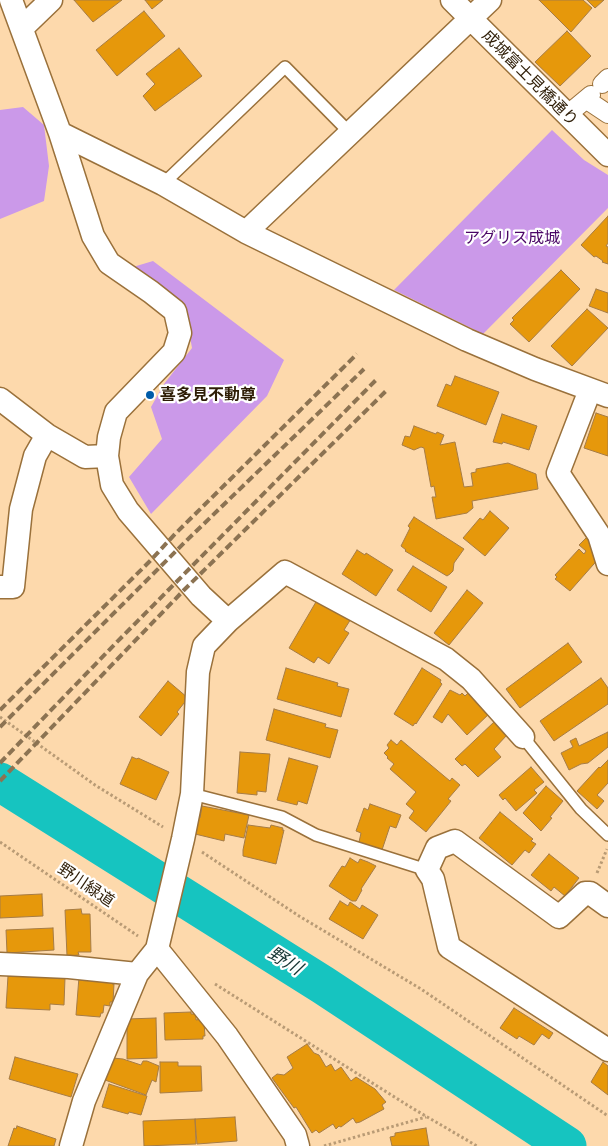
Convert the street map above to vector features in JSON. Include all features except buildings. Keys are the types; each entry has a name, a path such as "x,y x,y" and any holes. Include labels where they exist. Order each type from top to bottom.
{"street":[{"path":"11,0 60,133 93,236 109,263 175,311 180,333 174,352 116,412 109,437 107,456 112,485 128,511 200,596 228,621"},
{"path":"22,28 51,0"},
{"name":"成城富士見橋通り","path":"452,0 608,155"},
{"path":"246,232 490,0"},
{"path":"567,115 597,89 608,114"},
{"path":"60,133 163,184 246,232 467,340 535,369 599,393 558,474 599,535 608,564"},
{"path":"0,399 47,435 86,457 107,456"},
{"path":"0,587 13,587 21,509 35,456 47,435"},
{"path":"71,1146 84,1101 137,974 158,945 192,794 198,672 204,646 228,621 285,572 446,659 471,679 523,737"},
{"path":"608,906 590,893 585,893 560,917 455,841 437,848 427,870 433,879 450,947 608,1050"},
{"path":"158,945 227,1036 295,1135 298,1146"},
{"path":"0,964 69,966 137,974"}],"lane":[{"path":"163,184 285,67 350,133"},
{"path":"523,737 581,809 608,836"},
{"path":"192,794 282,817 316,835 427,870"}],"path":[{"path":"0,718 95,785 182,842 299,916 421,988 608,1116"},
{"name":"野川緑道","path":"0,842 158,945"},
{"path":"590,893 608,846"},
{"path":"208,980 427,1117 477,1146"},
{"path":"324,1146 427,1117"}],"green space":[{"path":"23,107 44,125 49,166 44,201 0,219 0,110"},
{"name":"アグリス成城","path":"552,130 584,160 608,175 608,208 483,334 394,290"},
{"path":"153,261 284,360 267,396 151,514 129,477 162,439 151,407 164,384 192,348 186,315 133,267"}],"waterway":[{"name":"野川","path":"0,782 323,985 567,1146"}],"railway":[{"path":"0,710 357,354"},
{"path":"0,727 184,543 364,369"},
{"path":"0,763 376,380"},
{"path":"0,781 184,590 387,390"}],"place":[{"name":"喜多見不動尊","path":"150,395"}]}
